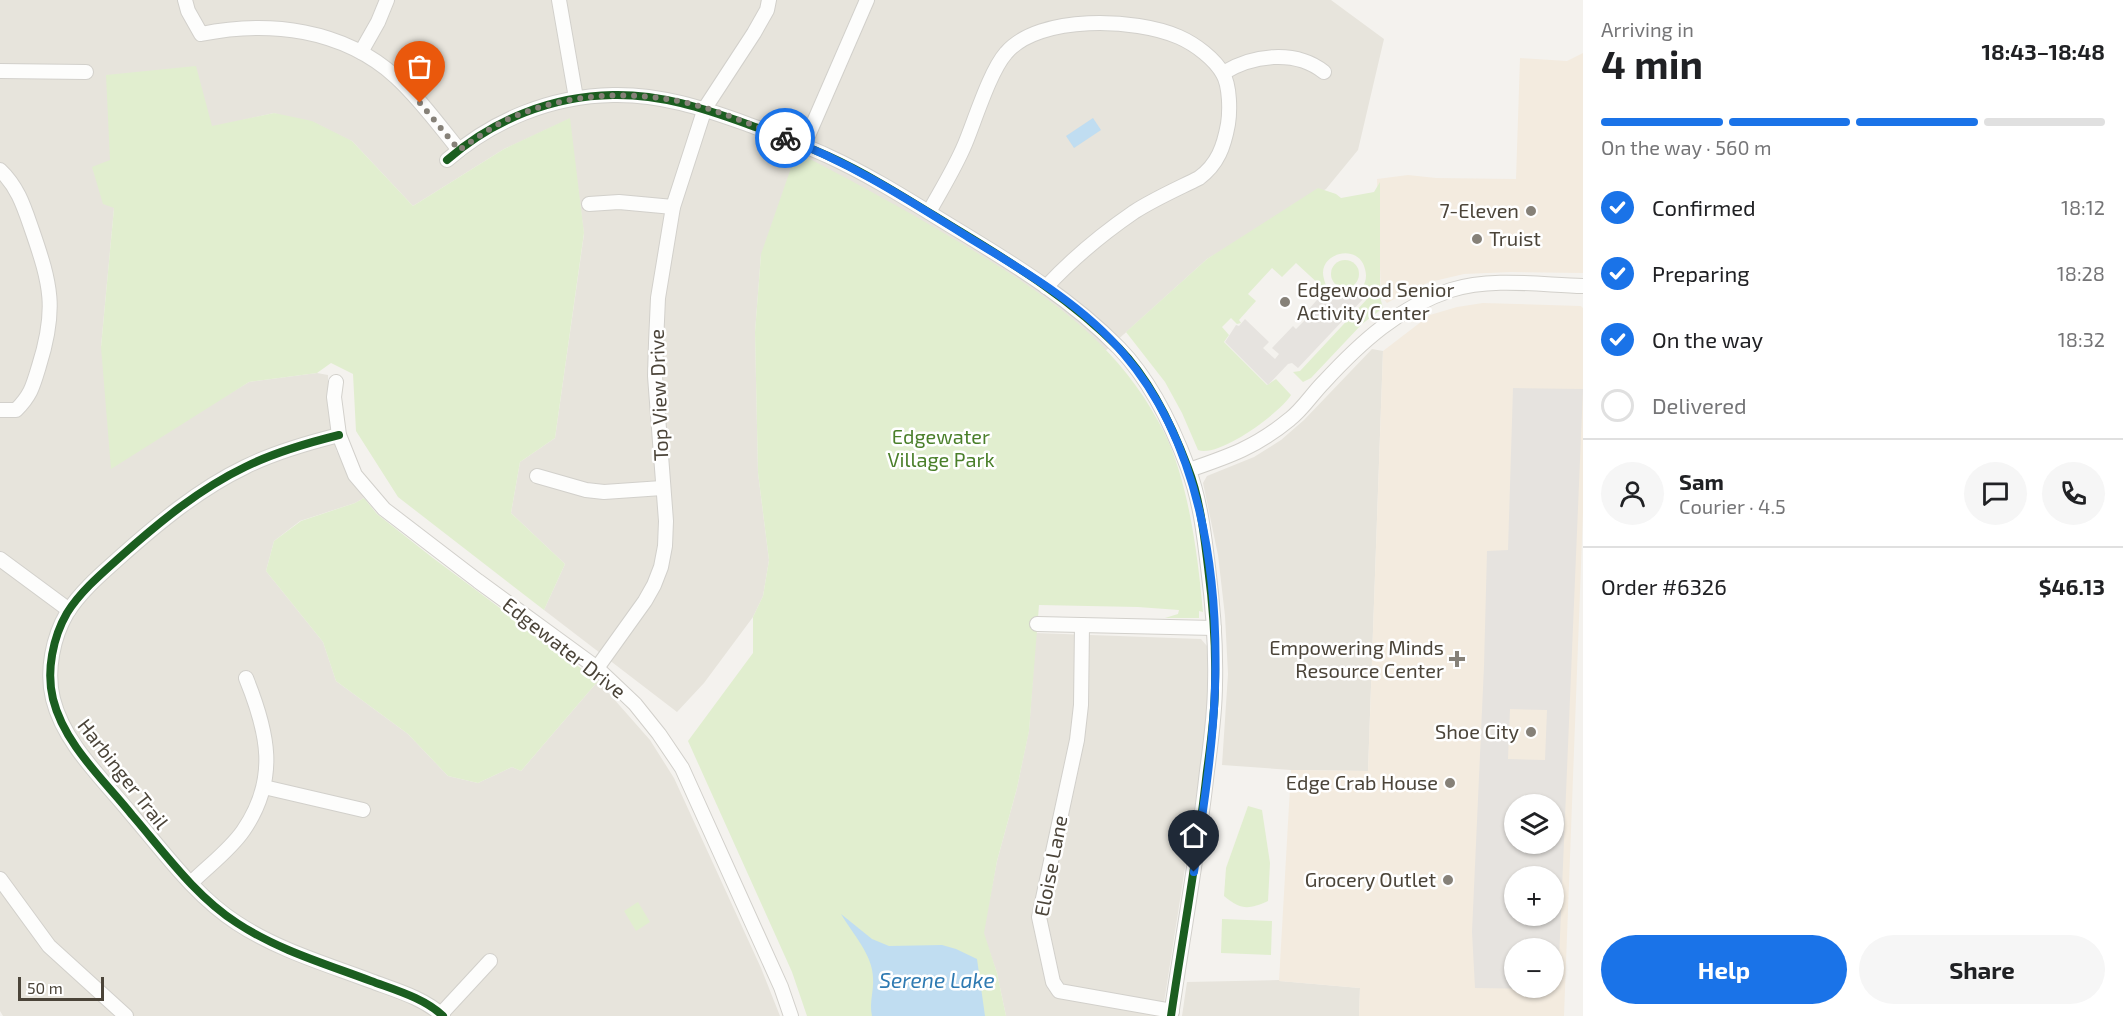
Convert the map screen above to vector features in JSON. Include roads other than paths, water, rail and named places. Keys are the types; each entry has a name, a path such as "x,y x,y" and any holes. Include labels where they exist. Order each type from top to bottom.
{"street":[{"path":"185,0 188,11 201,34 223,30 287,28 325,37 361,52 395,77 435,119 459,150"},
{"path":"361,52 387,0"},
{"path":"560,0 576,98"},
{"name":"Top View Drive","path":"597,668 645,601 661,567 665,546 666,521 655,376 658,298 673,207 705,108 754,33 767,10 769,0"},
{"path":"804,145 867,0"},
{"path":"929,212 964,147 994,73 1005,53 1027,37 1047,28 1096,22 1161,30 1189,42 1211,58 1226,80 1229,118 1224,147 1217,160 1208,171 1134,212 1066,266 1046,287"},
{"path":"1223,73 1241,63 1278,56 1316,65 1324,72"},
{"path":"0,71 86,72"},
{"path":"447,160 491,129 516,115 541,106 576,98 636,96 673,100 705,108 833,158 929,212 1046,287 1092,321 1122,351 1150,386 1189,470 1204,529 1214,628 1215,688 1203,807 1171,1013"},
{"path":"0,170 16,187 21,197 42,258 51,303 51,321 44,353 29,398 16,410 0,410"},
{"path":"589,204 619,202 673,207"},
{"path":"1189,470 1254,445 1276,430 1292,417 1339,366 1385,323 1426,300 1454,290 1478,285 1583,286"},
{"name":"Edgewater Drive","path":"336,382 334,397 339,435 356,475 384,508 478,581 597,668 635,704 659,734 682,768 781,987 791,1016"},
{"name":"Harbinger Trail","path":"339,435 284,450 244,467 149,532 98,577 69,610 55,642 51,661 52,697 60,720 77,748 191,883 217,908 256,935 279,946 402,992 442,1015"},
{"path":"537,476 586,490 604,492 662,488"},
{"path":"0,559 69,610"},
{"path":"1037,624 1214,628"},
{"name":"Eloise Lane","path":"1082,625 1081,705 1077,740 1039,917 1041,933 1053,982 1059,991 1171,1013"},
{"path":"191,883 242,832 264,787 267,760 266,741 262,719 246,678"},
{"path":"264,787 363,810"},
{"path":"0,879 49,946 126,1016"},
{"path":"442,1015 490,961"}],"water":[{"path":"1093,118 1101,130 1074,148 1066,136"},
{"name":"Serene Lake","path":"841,914 872,939 889,946 942,945 977,959 985,1016 872,1016 873,978 870,961"}],"place":[{"name":"7-Eleven","path":"1531,211"},
{"name":"Truist","path":"1477,239"},
{"name":"Edgewood Senior Activity Center","path":"1285,302"},
{"name":"Empowering Minds Resource Center","path":"1457,659"},
{"name":"Shoe City","path":"1531,732"},
{"name":"Edge Crab House","path":"1450,783"},
{"name":"Grocery Outlet","path":"1448,880"}],"park label":[{"name":"Edgewater Village Park","path":"941,448"}]}
